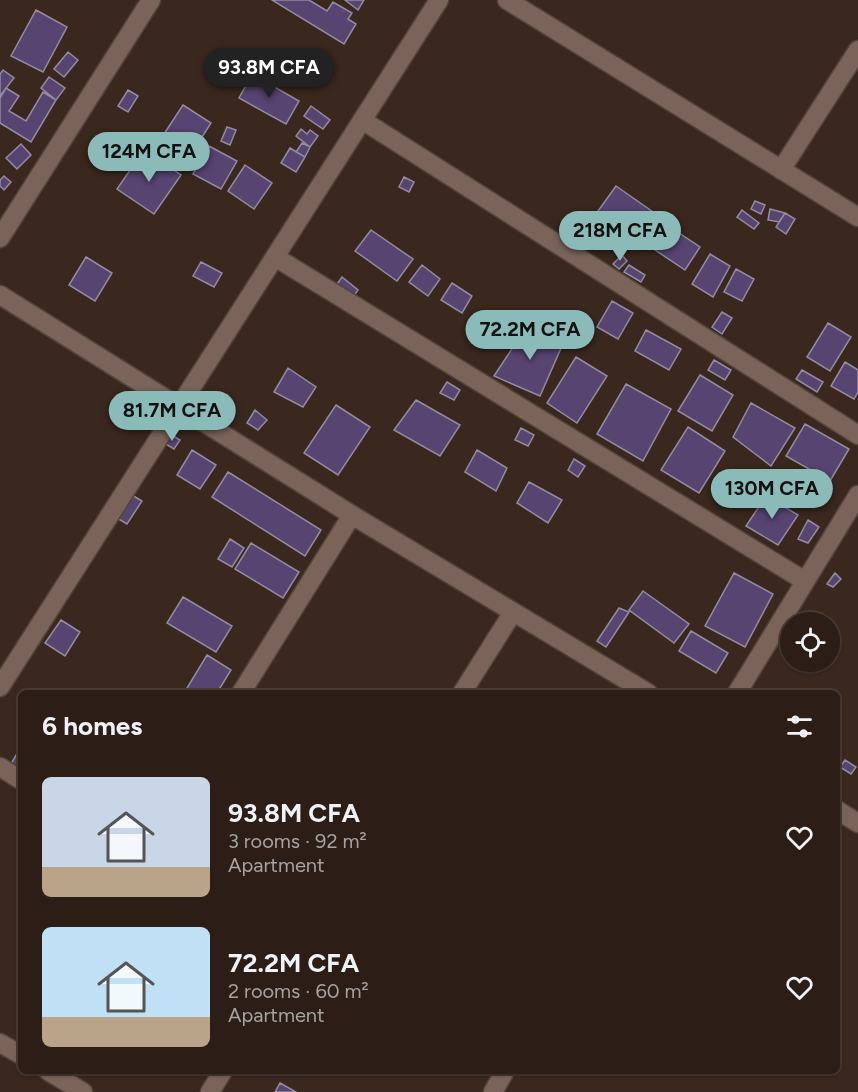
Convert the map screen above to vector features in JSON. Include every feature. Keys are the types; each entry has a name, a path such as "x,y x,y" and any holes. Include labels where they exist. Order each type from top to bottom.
{"street":[{"path":"0,238 151,0"},
{"path":"0,687 439,0"},
{"path":"507,0 858,217"},
{"path":"781,170 858,50"},
{"path":"362,120 858,435"},
{"path":"275,257 805,581"},
{"path":"0,295 352,515 643,690"},
{"path":"739,690 858,495"},
{"path":"243,690 352,515"},
{"path":"464,690 513,612"},
{"path":"0,767 18,778"},
{"path":"840,812 858,823"},
{"path":"0,1043 18,1053"},
{"path":"53,1074 79,1091"},
{"path":"210,1092 221,1074"}],"building":[{"path":"272,0 309,0 327,11 333,2 352,13 348,19 356,24 344,44"},
{"path":"345,0 364,0 358,10"},
{"path":"36,10 67,27 43,72 11,56"},
{"path":"68,52 78,60 64,77 54,69"},
{"path":"3,70 14,78 0,96 0,74"},
{"path":"252,74 299,101 286,124 239,98"},
{"path":"49,77 65,88 56,100 41,88"},
{"path":"6,88 19,96 9,111 26,121 43,92 56,100 31,142 0,123 0,98"},
{"path":"128,90 138,96 128,112 118,106"},
{"path":"183,105 211,123 183,167 154,149"},
{"path":"311,106 330,120 323,129 304,116"},
{"path":"227,127 236,130 230,145 221,141"},
{"path":"301,129 307,134 310,130 318,136 310,147 296,136"},
{"path":"302,143 310,147 305,157 296,152"},
{"path":"21,144 31,155 17,169 6,158"},
{"path":"209,146 237,161 221,189 193,174"},
{"path":"290,148 305,157 296,172 281,163"},
{"path":"139,157 149,164 154,157 181,175 154,214 117,189"},
{"path":"245,165 272,183 254,209 228,191"},
{"path":"4,176 11,182 4,190 0,186 0,180"},
{"path":"404,177 414,182 409,192 399,187"},
{"path":"616,186 656,214 651,229 641,223 636,230 621,220 611,235 602,228 609,219 598,211"},
{"path":"755,201 765,205 761,214 751,209"},
{"path":"770,209 785,213 779,222 768,220"},
{"path":"742,210 759,223 754,229 737,217"},
{"path":"785,213 795,219 786,234 776,227"},
{"path":"658,219 700,247 685,270 643,242"},
{"path":"371,230 413,259 397,281 355,251"},
{"path":"710,254 730,266 713,297 692,284"},
{"path":"622,255 627,261 619,269 613,264"},
{"path":"86,257 112,273 95,301 69,285"},
{"path":"201,262 222,273 214,287 193,276"},
{"path":"422,265 440,279 428,296 409,282"},
{"path":"629,265 645,275 641,282 624,272"},
{"path":"736,269 754,279 742,301 724,292"},
{"path":"342,277 358,290 353,297 337,284"},
{"path":"452,283 472,296 462,313 441,300"},
{"path":"612,301 633,313 618,339 597,327"},
{"path":"722,312 732,318 722,334 712,327"},
{"path":"529,323 562,346 540,396 494,376"},
{"path":"828,323 851,337 830,371 807,357"},
{"path":"646,330 681,349 669,370 635,351"},
{"path":"576,357 607,376 577,423 547,403"},
{"path":"714,360 731,370 725,380 708,370"},
{"path":"845,362 858,370 858,392 854,399 831,386"},
{"path":"288,368 316,387 303,407 274,392"},
{"path":"802,370 823,382 817,392 796,379"},
{"path":"700,375 733,395 712,431 678,411"},
{"path":"447,382 460,390 454,400 440,393"},
{"path":"626,384 671,409 643,461 597,434"},
{"path":"416,400 460,425 440,456 394,430"},
{"path":"751,403 795,428 771,466 733,437"},
{"path":"336,405 370,427 338,475 304,453"},
{"path":"255,410 267,420 258,430 247,423"},
{"path":"805,424 849,449 830,481 786,456"},
{"path":"688,427 725,451 699,493 661,470"},
{"path":"521,428 534,435 528,446 515,440"},
{"path":"170,434 180,440 174,449 164,443"},
{"path":"192,450 216,465 200,489 177,475"},
{"path":"477,450 507,468 496,491 465,472"},
{"path":"574,459 585,466 578,477 568,470"},
{"path":"228,472 321,530 305,556 212,497"},
{"path":"529,482 562,500 548,523 517,503"},
{"path":"132,495 142,501 127,524 117,518"},
{"path":"766,496 798,515 778,545 746,526"},
{"path":"808,520 819,527 808,543 798,539"},
{"path":"230,539 244,548 232,567 218,559"},
{"path":"251,543 299,572 283,598 235,569"},
{"path":"734,573 773,594 745,647 705,626"},
{"path":"835,573 841,579 833,587 827,584"},
{"path":"643,591 689,624 674,643 629,610"},
{"path":"183,597 232,626 216,652 167,623"},
{"path":"619,608 629,612 606,647 597,641"},
{"path":"61,620 80,632 65,656 45,643"},
{"path":"691,631 728,653 716,673 679,651"},
{"path":"207,655 231,670 219,690 186,690"},
{"path":"18,752 18,772 9,767"},
{"path":"845,760 856,767 851,774 840,767"},
{"path":"280,1083 296,1092 275,1092"}]}
